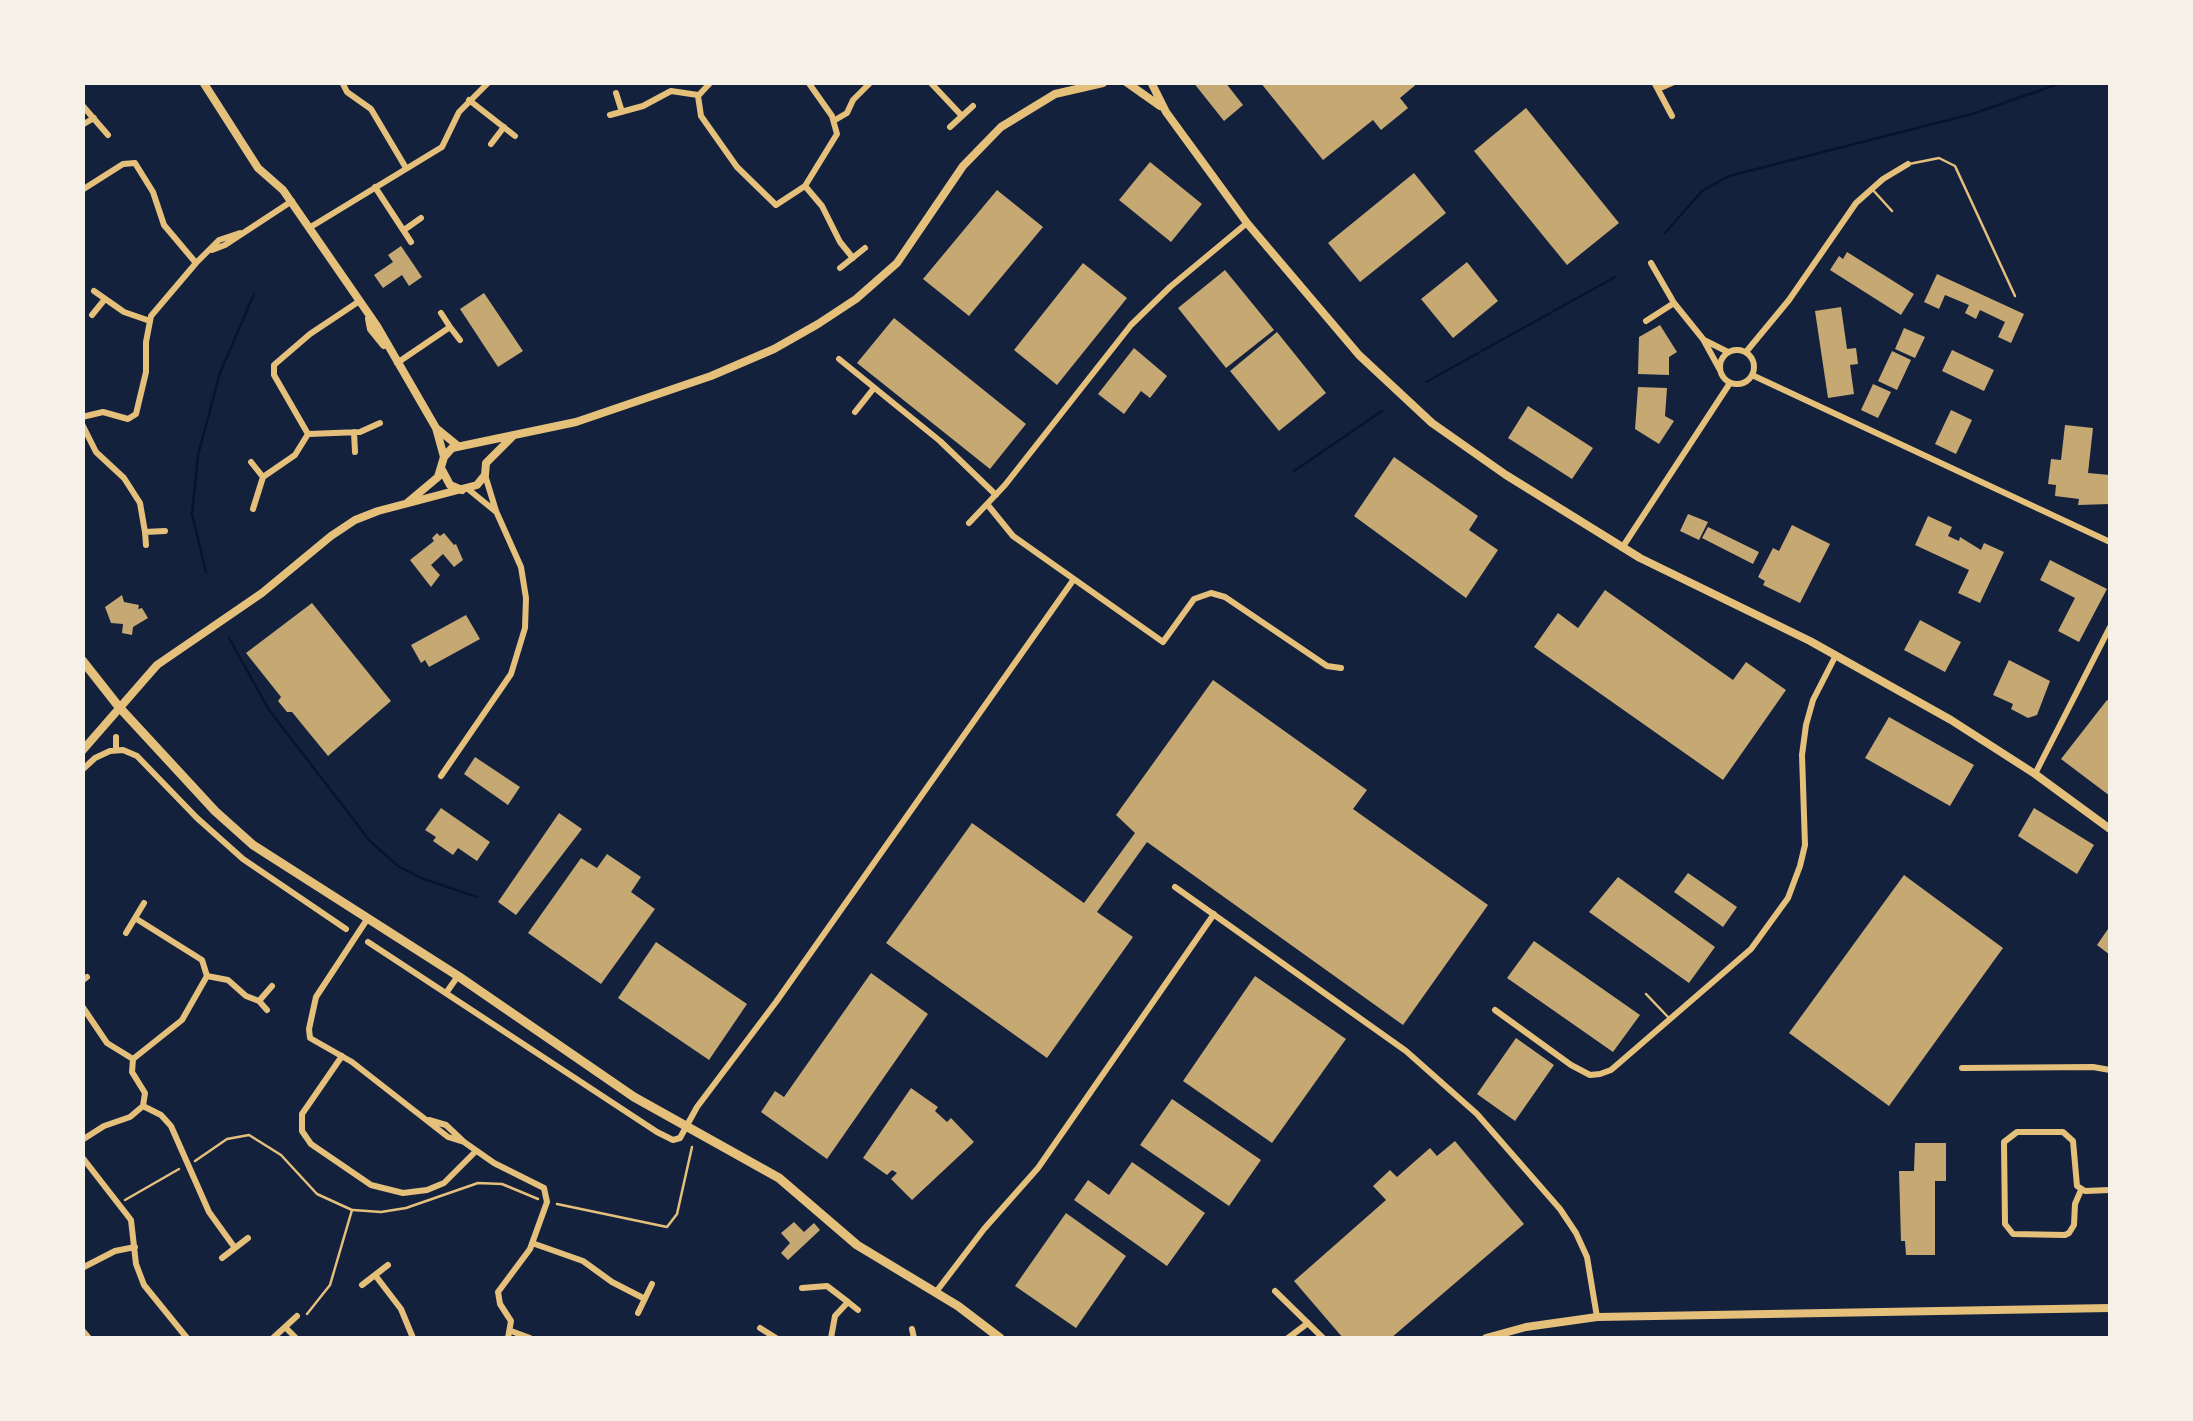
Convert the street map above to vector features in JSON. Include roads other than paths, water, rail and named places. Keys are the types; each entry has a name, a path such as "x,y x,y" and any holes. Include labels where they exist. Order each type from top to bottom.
{"main road":[{"path":"82,660 119,707 215,810 272,858 458,976 598,1074 778,1178 858,1245 936,1292 996,1337"}],"street":[{"path":"203,82 258,168 292,201 436,428 444,457 442,469 432,484 407,503"},
{"path":"342,82 347,92 370,109 406,168"},
{"path":"309,228 446,144 457,116 489,82"},
{"path":"711,82 698,96 700,116 732,162 772,204 780,204 805,186 836,138 835,120 808,82"},
{"path":"835,120 846,113 871,82"},
{"path":"930,82 962,116"},
{"path":"1056,94 1067,82"},
{"path":"444,457 464,446 576,422 711,376 774,349 871,287 906,253 956,175 989,138 1014,118 1056,94 1114,82"},
{"path":"1126,82 1166,112"},
{"path":"1151,82 1166,112 1248,224 1344,338 1416,409 1479,457 1622,548 1836,655 2035,774 2110,828"},
{"path":"1672,116 1656,86 1674,82"},
{"path":"610,116 643,106 671,91 698,96"},
{"path":"616,92 622,112"},
{"path":"470,100 515,136"},
{"path":"82,105 108,135"},
{"path":"950,128 973,106"},
{"path":"82,125 94,118"},
{"path":"491,144 504,128"},
{"path":"82,190 123,164 134,163 153,192 164,225 196,263"},
{"path":"1746,352 1796,291 1843,218 1872,188 1908,164"},
{"path":"805,186 822,206 853,258"},
{"path":"374,187 411,242"},
{"path":"146,545 140,503 124,478 96,452 82,420 103,412 128,418 136,414 146,372 150,321 210,250 224,246 292,201"},
{"path":"404,230 420,218"},
{"path":"969,523 1131,325 1170,286 1248,224"},
{"path":"840,268 865,248"},
{"path":"1651,263 1730,383 1740,384 1752,375 1754,365 1746,352"},
{"path":"94,291 124,312 150,321"},
{"path":"92,315 104,299"},
{"path":"308,434 274,376 274,365 310,334 358,302"},
{"path":"1646,321 1674,303"},
{"path":"442,313 460,340"},
{"path":"397,363 450,327"},
{"path":"1703,339 1728,352 1746,352"},
{"path":"1720,370 1721,360 1728,352"},
{"path":"839,360 940,440 996,494"},
{"path":"1752,375 2110,542"},
{"path":"1622,548 1730,383"},
{"path":"855,412 874,388"},
{"path":"308,434 354,432 380,423"},
{"path":"436,428 482,454 496,512 516,554 527,605 524,635 508,678 441,776"},
{"path":"354,432 356,452"},
{"path":"253,509 263,477 295,455 308,434"},
{"path":"486,464 513,436"},
{"path":"251,462 263,477"},
{"path":"442,469 447,482 496,512"},
{"path":"82,751 167,656 262,593 331,536 355,520 477,486 485,475"},
{"path":"987,504 1013,536 1162,642 1194,599 1211,593 1225,598 1327,666 1342,668"},
{"path":"145,532 165,531"},
{"path":"368,942 380,944 446,994 676,1140 1074,579"},
{"path":"2035,774 2110,627"},
{"path":"1495,1010 1571,1065 1590,1074 1611,1070 1751,949 1788,898 1805,846 1802,755 1806,726 1813,700 1836,655"},
{"path":"116,737 116,750"},
{"path":"82,770 99,756 116,750 143,760 204,825 262,873 316,903 346,929"},
{"path":"262,873 272,858"},
{"path":"1175,886 1410,1054 1477,1114 1576,1233 1587,1257 1597,1317"},
{"path":"126,933 144,903"},
{"path":"936,1292 1038,1168 1214,914"},
{"path":"82,1140 143,1106 145,1093 132,1072 133,1059 182,1020 207,976 202,960 134,918"},
{"path":"368,918 316,998 308,1029 312,1042 342,1056 428,1120 446,1125 511,1173 544,1188 546,1202 532,1243 498,1292 500,1304 511,1321 510,1335 530,1338"},
{"path":"207,976 228,980 246,996 259,1000 266,1010"},
{"path":"446,994 458,976"},
{"path":"259,1000 272,986"},
{"path":"82,1006 107,1043 133,1059"},
{"path":"342,1056 302,1114 302,1131 312,1144 371,1185 403,1193 427,1190 444,1182 476,1150"},
{"path":"1962,1068 2110,1070"},
{"path":"143,1106 161,1115 171,1126 209,1212 235,1248"},
{"path":"2016,1132 2068,1134 2073,1141 2075,1181 2082,1190 2069,1233 2013,1234 2005,1224 2004,1142 2016,1132"},
{"path":"82,1156 132,1224 136,1264 144,1285 187,1338"},
{"path":"2082,1190 2110,1190"},
{"path":"222,1258 248,1238"},
{"path":"532,1243 584,1261 612,1282 645,1299"},
{"path":"82,1268 115,1251 135,1247"},
{"path":"362,1285 388,1265"},
{"path":"375,1275 401,1310 413,1338"},
{"path":"638,1314 652,1284"},
{"path":"802,1288 824,1285 858,1310"},
{"path":"1275,1291 1323,1338"},
{"path":"831,1338 835,1316 848,1302"},
{"path":"1486,1338 1526,1327 1597,1317 2110,1308"},
{"path":"273,1338 299,1317"},
{"path":"1288,1338 1308,1323"},
{"path":"285,1327 296,1338"},
{"path":"760,1328 776,1338"}],"lane":[{"path":"1908,164 1941,158 1955,166 2016,296"},
{"path":"1872,188 1892,211"},
{"path":"1646,994 1669,1018"}],"waterway":[{"path":"1665,233 1702,191 1729,176 1972,114 2064,82"},
{"path":"1426,382 1615,277"},
{"path":"206,572 192,514 198,455 220,373 254,294"},
{"path":"1294,471 1382,411"},
{"path":"229,638 269,710 370,841 398,866 477,897"}]}
